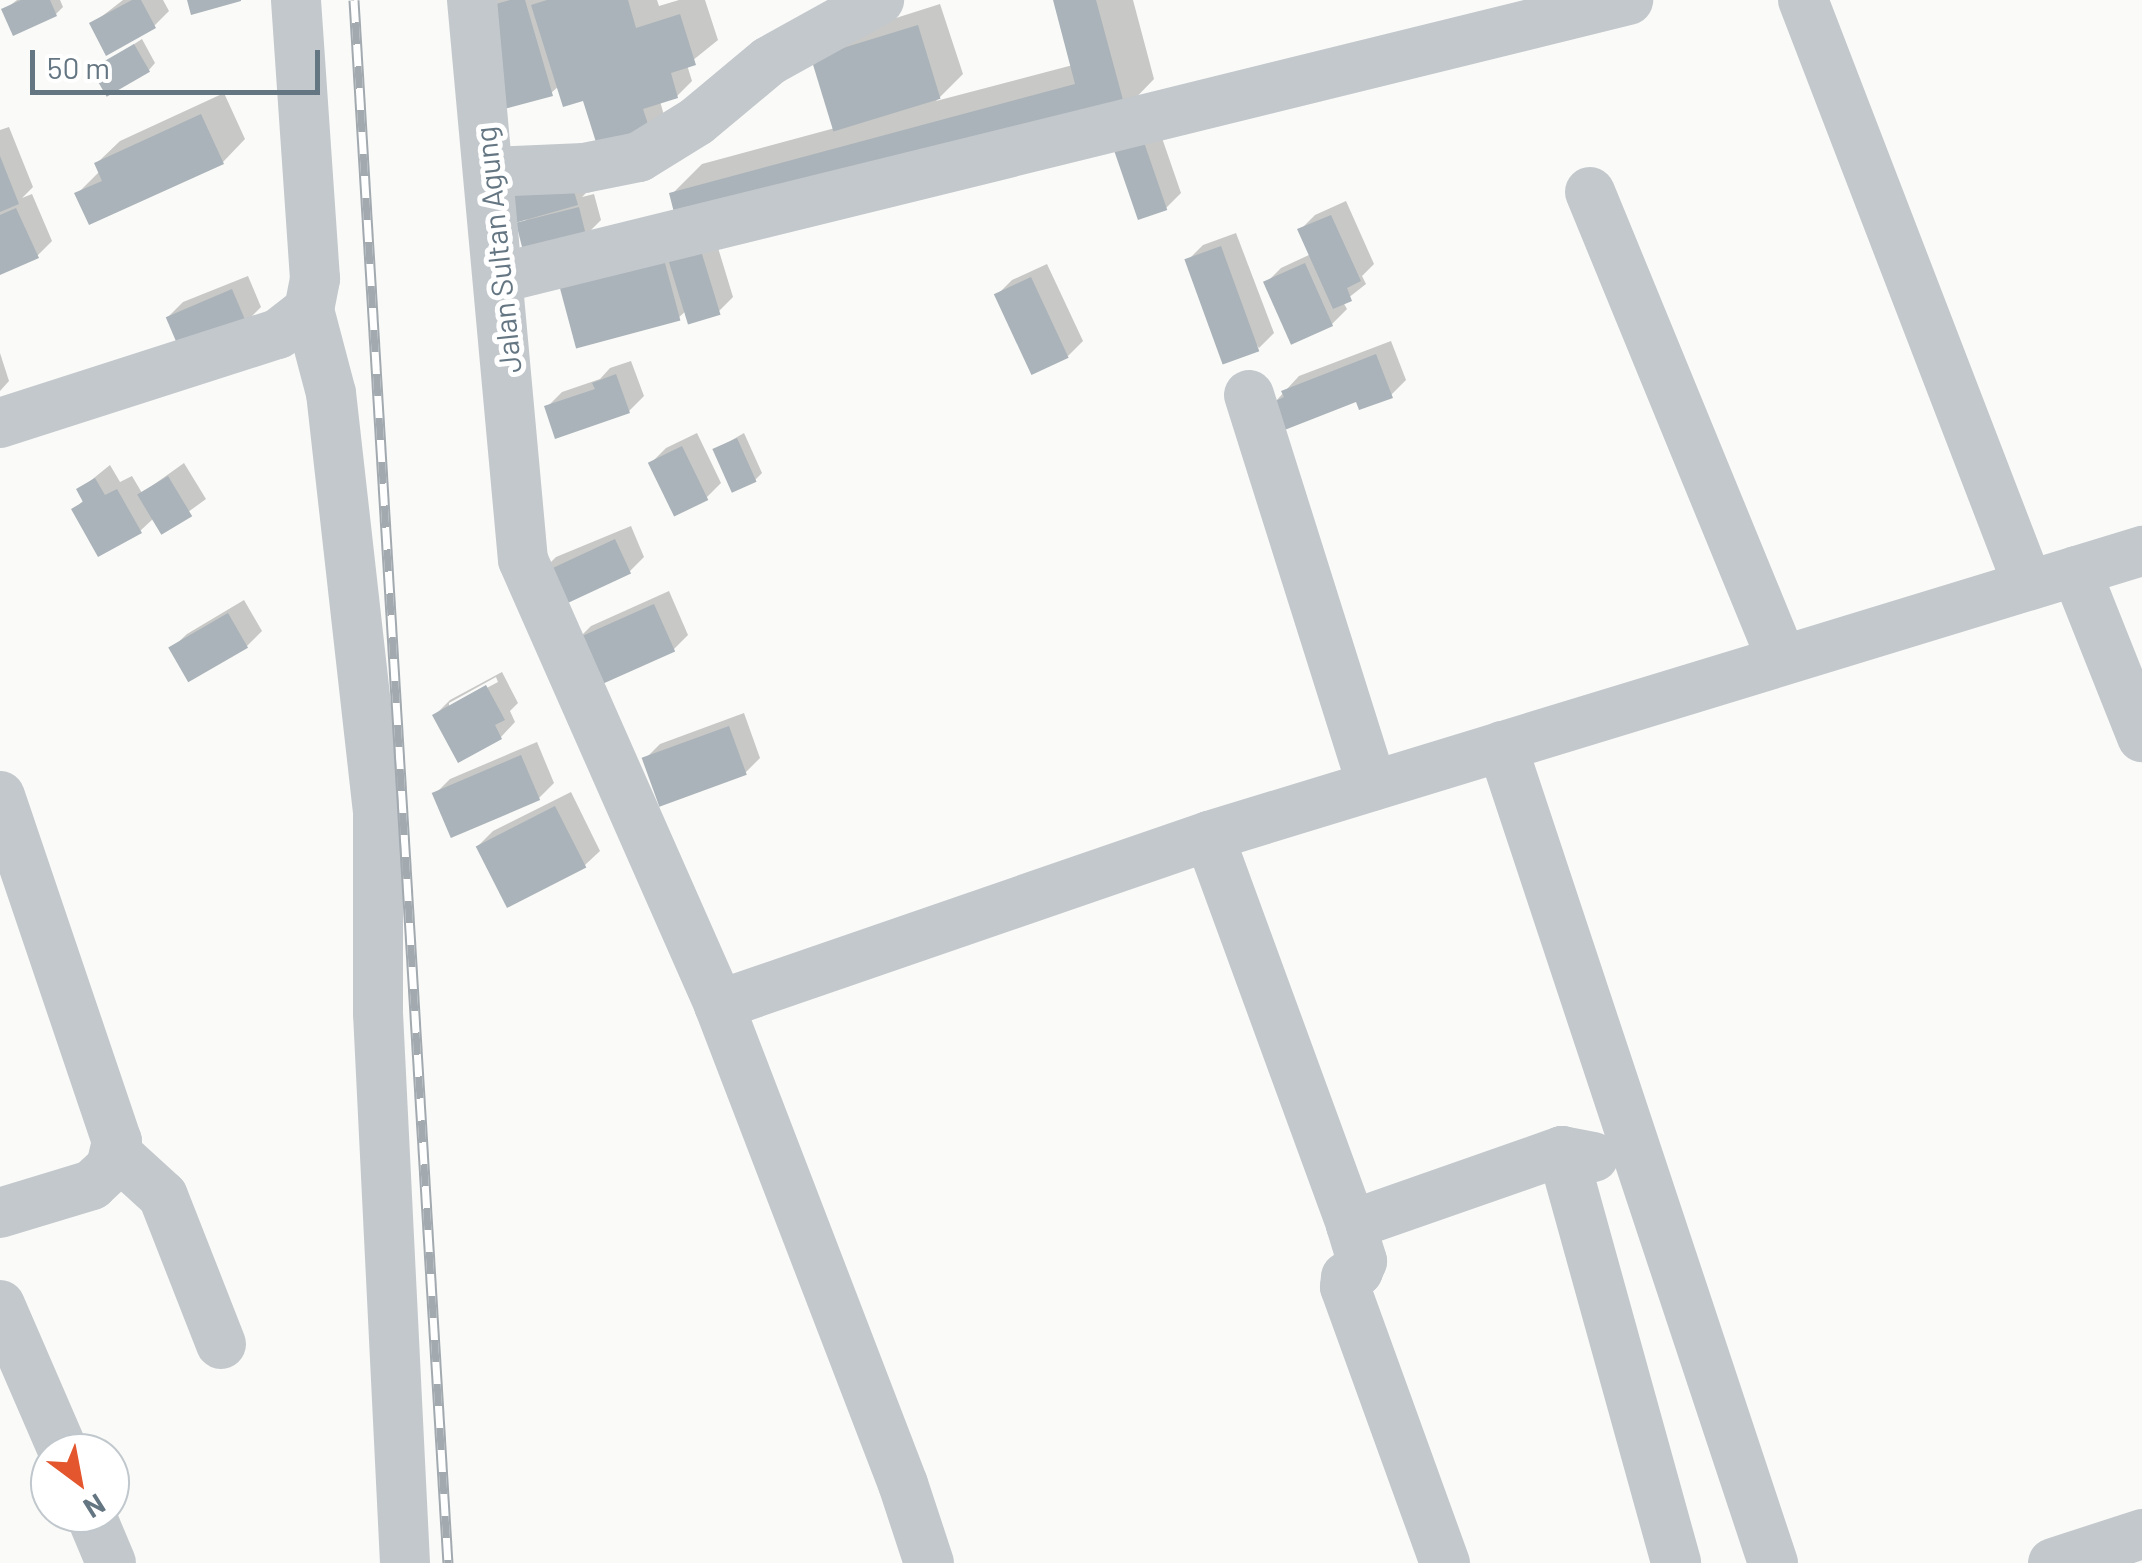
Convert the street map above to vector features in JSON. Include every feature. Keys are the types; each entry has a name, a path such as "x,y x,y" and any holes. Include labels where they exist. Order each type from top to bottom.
{"street":[{"path":"296,0 315,278 309,310 331,393 378,810 378,1013 405,1563"},
{"name":"Jalan Sultan Agung","path":"472,0 523,560 719,1005 904,1484 929,1563"},
{"path":"489,172 584,168 639,157 697,121 769,61 879,0"},
{"path":"500,278 1628,0"},
{"path":"1803,0 2028,585"},
{"path":"1590,192 1782,660"},
{"path":"0,423 278,334 309,310"},
{"path":"1249,395 1372,786"},
{"path":"719,1005 1209,836 2142,551"},
{"path":"2076,571 2142,737"},
{"path":"1502,746 1773,1563"},
{"path":"0,1213 92,1185 105,1175 116,1154 117,1141 2,811"},
{"path":"1209,836 1352,1225 1362,1261 1358,1271 1346,1277 1345,1287 1445,1563"},
{"path":"1352,1225 1562,1151 1602,1159 1636,1148"},
{"path":"1562,1151 1676,1563"},
{"path":"116,1154 162,1196 221,1344"},
{"path":"0,1304 55,1433"},
{"path":"98,1533 111,1563"},
{"path":"2053,1563 2142,1534"}],"building":[{"path":"21,0 50,0 57,16 13,36 1,9"},
{"path":"132,0 141,0 156,28 106,56 89,23"},
{"path":"187,0 241,0 241,1 191,15"},
{"path":"525,0 553,96 504,109 475,10"},
{"path":"547,0 628,0 636,28 680,14 696,65 671,73 678,98 643,109 652,136 601,158 583,101 563,107 531,5"},
{"path":"1053,0 1096,0 1126,111 679,232 669,193 1075,84"},
{"path":"918,25 941,99 833,131 811,58"},
{"path":"134,44 150,72 107,97 91,69"},
{"path":"201,114 224,164 89,225 74,193 102,181 94,163"},
{"path":"1137,122 1167,210 1138,220 1108,132"},
{"path":"0,156 19,204 0,212"},
{"path":"570,177 578,205 516,223 508,195"},
{"path":"579,207 587,238 524,254 516,223"},
{"path":"16,208 39,258 0,275 0,215"},
{"path":"1331,215 1361,281 1347,288 1352,301 1333,309 1297,229"},
{"path":"698,241 721,315 688,325 665,251"},
{"path":"1221,246 1259,351 1223,365 1184,259"},
{"path":"661,248 680,320 576,348 557,276"},
{"path":"1305,263 1333,326 1291,345 1263,282"},
{"path":"1031,277 1069,358 1031,375 994,294"},
{"path":"232,289 247,324 181,352 166,317"},
{"path":"1376,354 1393,398 1359,410 1356,402 1282,431 1271,403 1284,397 1281,391"},
{"path":"616,374 630,413 555,439 544,406 595,389 592,383"},
{"path":"737,438 757,482 732,493 712,449"},
{"path":"682,446 708,500 674,517 648,463"},
{"path":"168,476 192,516 161,535 137,495"},
{"path":"95,478 105,495 117,489 142,533 98,557 71,509 83,502 76,489"},
{"path":"615,539 631,573 555,609 539,574"},
{"path":"654,604 675,652 594,688 573,640"},
{"path":"228,613 248,648 188,682 168,648"},
{"path":"486,685 505,720 495,725 502,739 458,763 432,715"},
{"path":"729,726 747,775 659,807 642,758"},
{"path":"521,755 540,800 451,838 432,793"},
{"path":"555,806 586,867 507,908 476,846"}],"railway":[{"path":"354,0 448,1563"}]}
